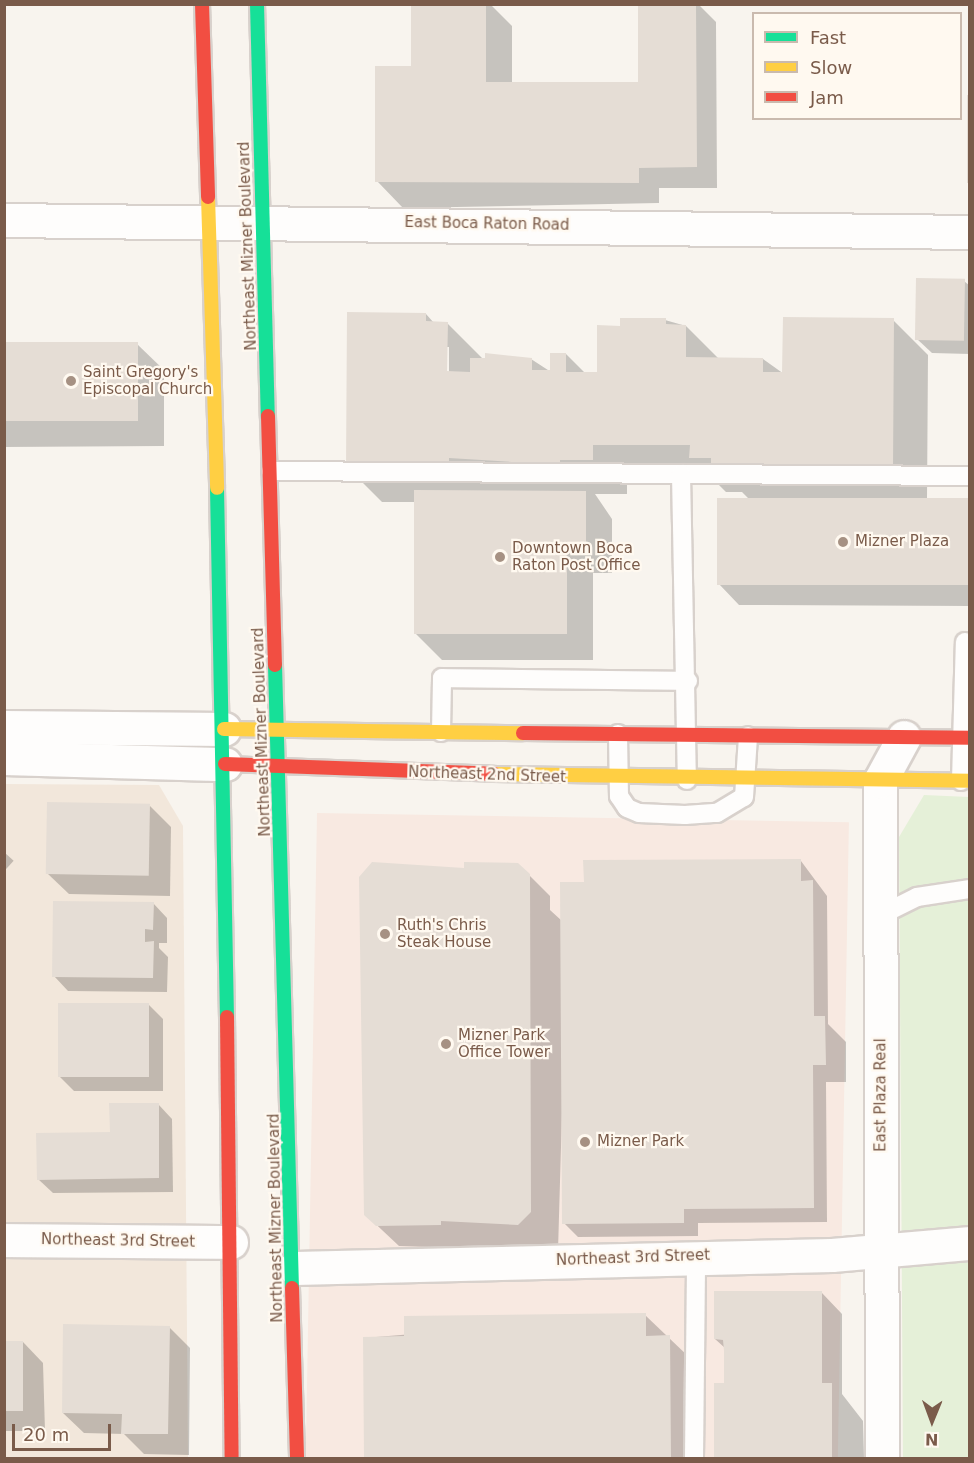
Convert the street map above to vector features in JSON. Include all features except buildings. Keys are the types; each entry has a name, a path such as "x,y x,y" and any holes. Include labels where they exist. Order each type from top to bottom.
{"main road":[{"path":"202,4 225,764 232,1458"},
{"name":"Northeast Mizner Boulevard","path":"257,4 296,1268 297,1458"},
{"path":"224,729 966,738"},
{"name":"Northeast 2nd Street","path":"225,764 618,779 965,781"}],"street":[{"name":"East Boca Raton Road","path":"4,220 264,221 969,232"},
{"path":"4,727 224,729"},
{"name":"East Plaza Real","path":"882,1458 880,781 904,737"},
{"name":"Northeast 2nd Street","path":"4,758 225,764"},
{"name":"Northeast 3rd Street","path":"4,1240 231,1242"},
{"name":"Northeast 3rd Street","path":"296,1268 881,1250 969,1243"}],"lane":[{"path":"271,471 969,476"},
{"path":"681,474 688,681 687,780"},
{"path":"965,642 965,781"},
{"path":"441,732 442,678 688,681"},
{"path":"618,734 618,779 627,808 639,813 685,815 735,807 744,797 748,736"},
{"path":"881,915 917,897 969,889"},
{"path":"694,1458 696,1256"}],"shaded area":[{"path":"5,784 159,785 183,826 188,1458 5,1458"},
{"name":"Mizner Park","path":"317,813 849,822 838,1458 306,1458"}],"green space":[{"path":"924,795 969,797 969,1458 903,1458 899,837"}],"traffic: fast":[{"path":"257,4 268,416"},
{"path":"217,488 227,1017"},
{"path":"275,665 292,1288"}],"traffic: slow":[{"path":"208,197 217,488"},
{"path":"224,729 523,733"},
{"path":"494,774 970,781"}],"traffic: jam":[{"path":"202,4 208,197"},
{"path":"268,416 275,665"},
{"path":"523,733 970,738"},
{"path":"225,764 494,774"},
{"path":"227,1017 232,1458"},
{"path":"292,1288 297,1458"}],"place":[{"name":"Saint Gregory's Episcopal Church","path":"71,381"},
{"name":"Mizner Plaza","path":"843,542"},
{"name":"Downtown Boca Raton Post Office","path":"500,557"},
{"name":"Ruth's Chris Steak House","path":"385,934"},
{"name":"Mizner Park Office Tower","path":"446,1044"},
{"name":"Mizner Park","path":"585,1142"}]}
